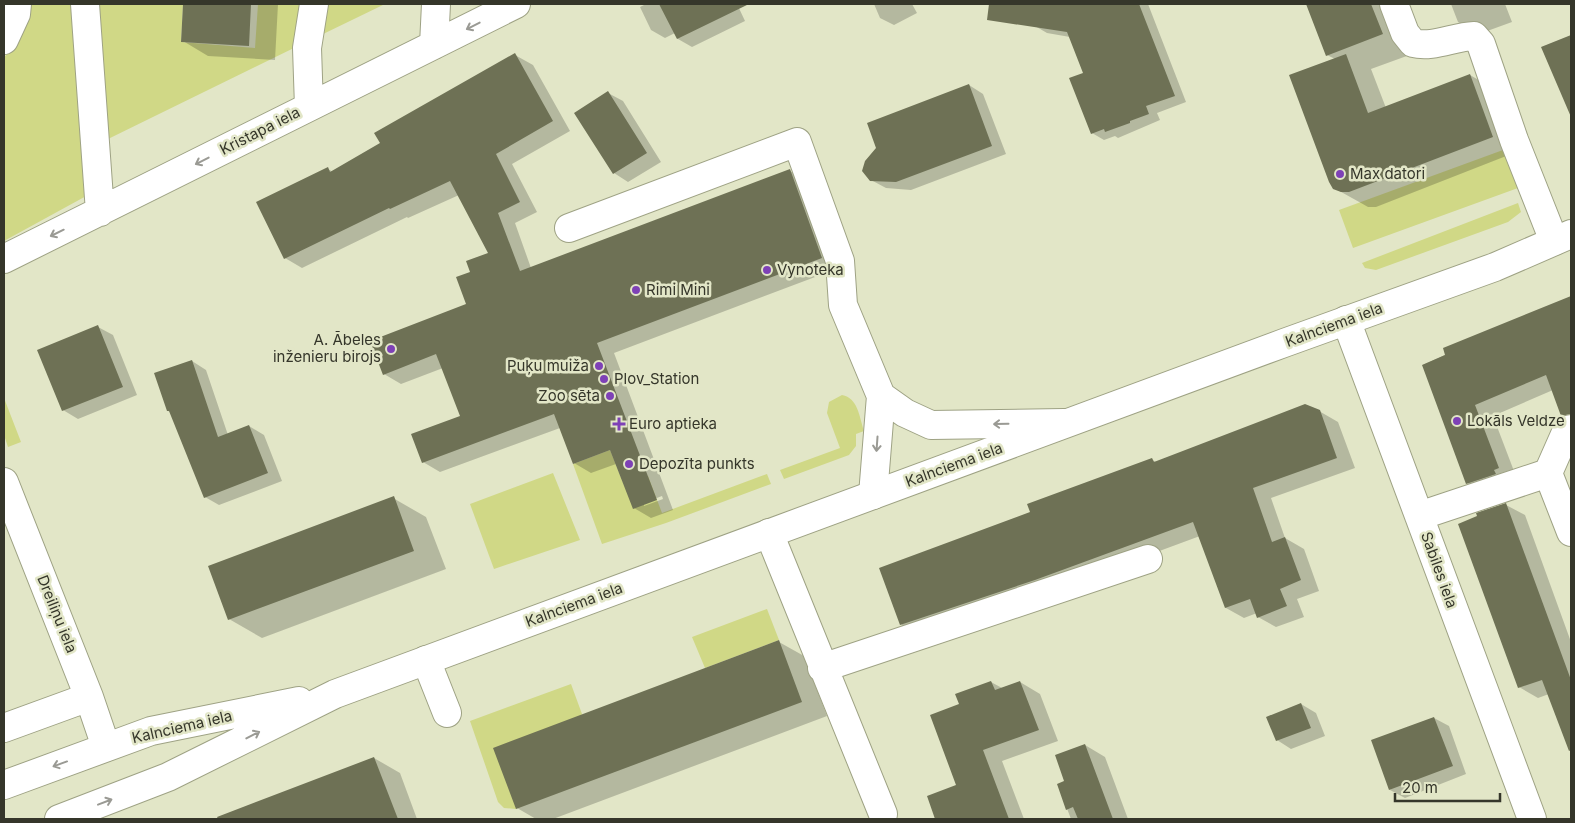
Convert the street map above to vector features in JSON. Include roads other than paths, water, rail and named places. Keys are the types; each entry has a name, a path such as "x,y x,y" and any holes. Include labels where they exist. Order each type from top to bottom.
{"main road":[{"path":"4,40 16,14 17,4"},
{"path":"85,4 100,212"},
{"path":"309,107 307,48 314,4"},
{"path":"434,45 436,4"},
{"name":"Kristapa iela","path":"4,260 516,4"},
{"path":"1394,4 1405,33 1413,44 1424,46 1474,36 1481,44 1514,140 1563,238"},
{"path":"569,228 797,142 840,261 843,305 881,396 873,495"},
{"name":"Kalnciema iela","path":"69,818 168,777 335,694 1346,320 1495,267 1563,238"},
{"name":"Sabiles iela","path":"1346,320 1532,819"},
{"path":"881,396 905,413 931,425 1067,423"},
{"path":"1571,428 1567,430 1548,473 1571,532"},
{"path":"1419,516 1548,473"},
{"name":"Dreiliņu iela","path":"4,482 89,696 106,747"},
{"path":"769,533 822,668 883,814"},
{"path":"822,668 1148,559"},
{"path":"426,660 447,713"},
{"name":"Kalnciema iela","path":"4,785 151,731 335,694"},
{"path":"4,728 89,696"}],"place":[{"name":"Max datori","path":"1340,174"},
{"name":"Vynoteka","path":"767,270"},
{"name":"Rimi Mini","path":"636,290"},
{"name":"A. Ābeles inženieru birojs","path":"391,349"},
{"name":"Puķu muiža","path":"599,366"},
{"name":"Plov_Station","path":"604,379"},
{"name":"Zoo sēta","path":"610,396"},
{"name":"Lokāls Veldze","path":"1457,421"},
{"name":"Euro aptieka","path":"619,424"},
{"name":"Depozīta punkts","path":"629,464"}]}
